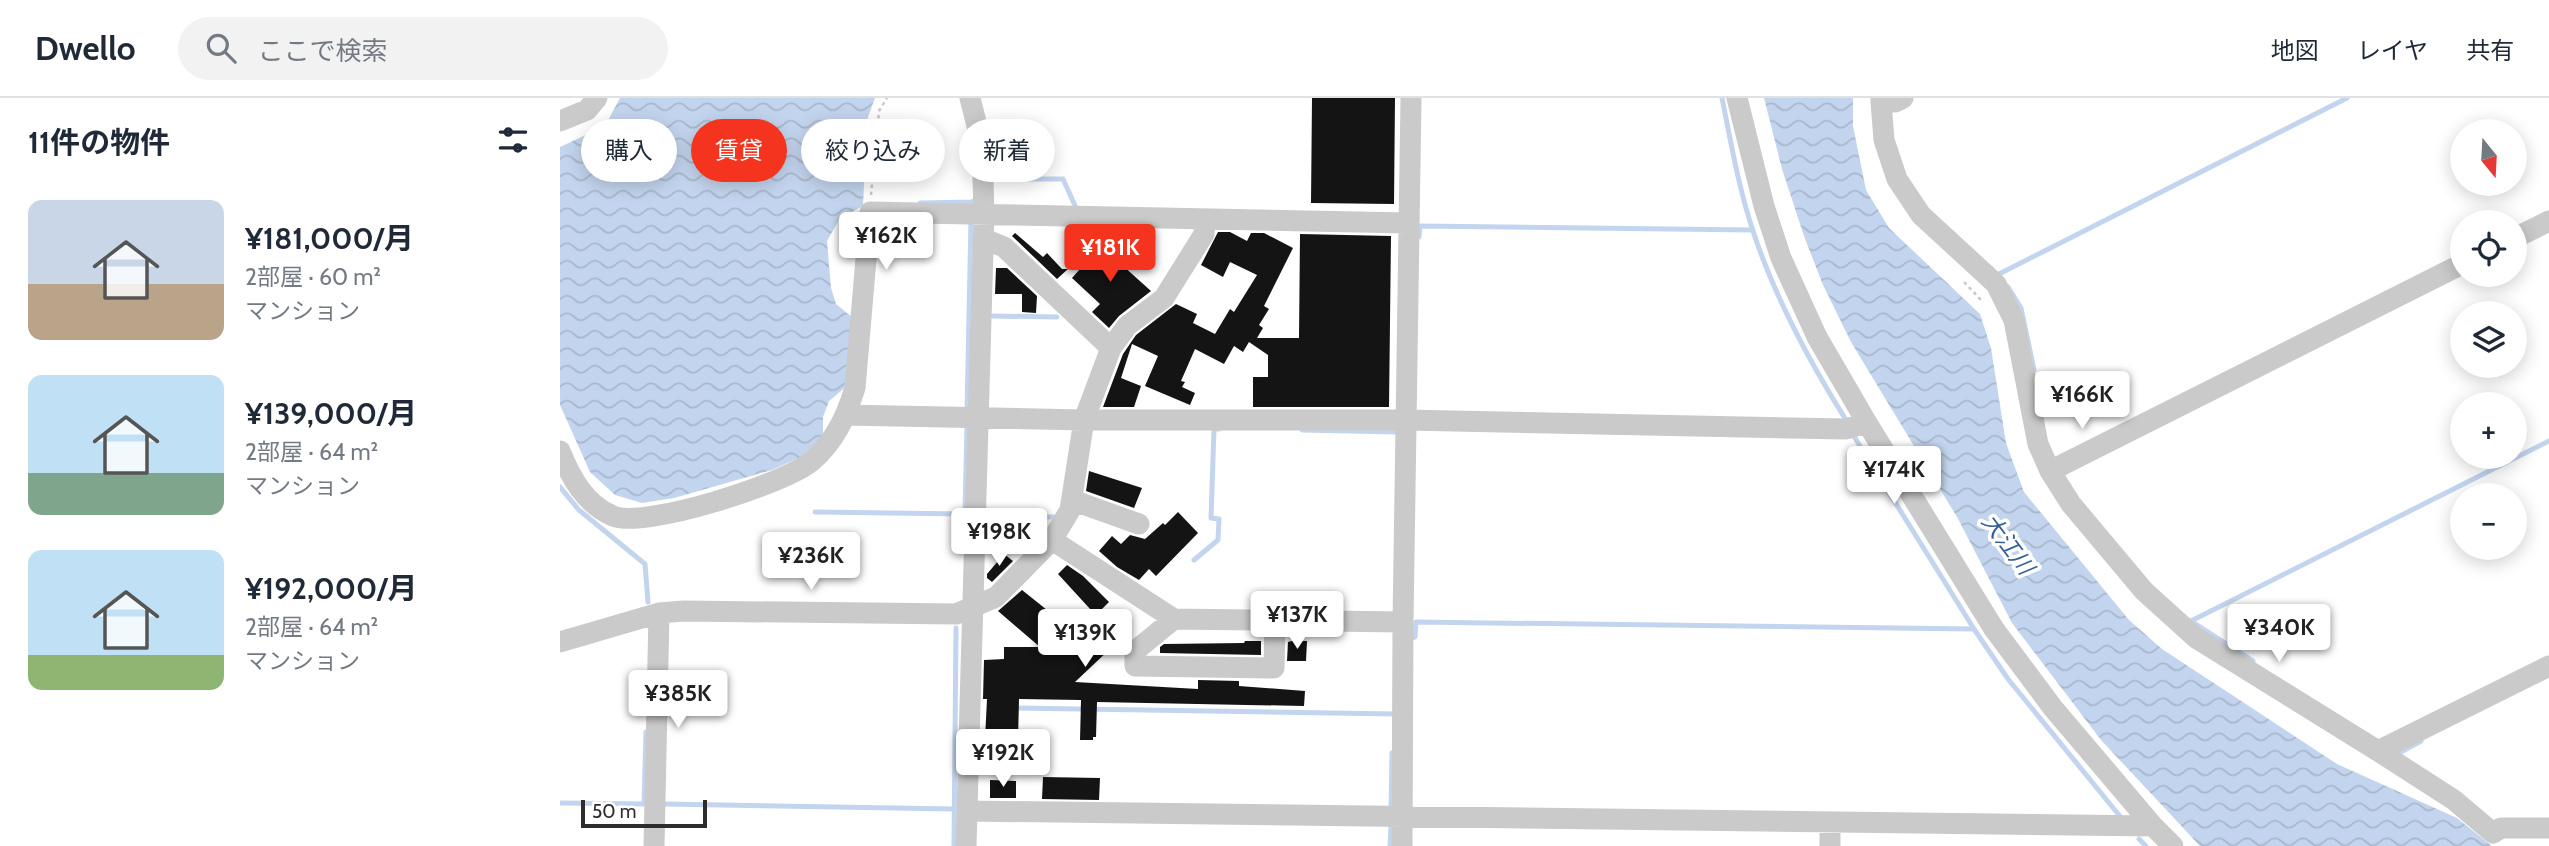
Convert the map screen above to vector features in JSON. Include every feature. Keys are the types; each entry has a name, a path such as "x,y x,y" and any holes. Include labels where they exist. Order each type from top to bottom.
{"street":[{"path":"560,121 587,110 597,98"},
{"path":"970,98 976,119"},
{"path":"980,119 981,98"},
{"path":"1402,846 1405,420 1411,98"},
{"path":"1737,98 1764,206 1782,258 1817,337 1867,423 1994,629 2053,708 2173,846"},
{"path":"1902,98 1895,102 1881,100 1884,140 1898,179 1922,215 1996,284 2014,320 2038,444 2050,471 2071,504 2144,591 2196,638 2454,800 2497,840 2501,828 2549,828"},
{"path":"966,846 985,182"},
{"path":"560,451 570,476 591,503 615,517 644,518 753,491 799,471 827,446 846,415 855,388 870,212 1408,223"},
{"path":"560,642 659,613 956,614 996,597 1052,540 1070,510 1084,420 1111,348 1127,326 1164,298 1204,234 1205,220"},
{"path":"2527,232 2549,221"},
{"path":"984,239 1004,247 1111,348"},
{"path":"2050,471 2450,270"},
{"path":"846,415 1084,420 1405,420 1845,429 1867,423"},
{"path":"1072,500 1139,524"},
{"path":"1052,540 1174,619 1403,622"},
{"path":"654,846 659,613"},
{"path":"1174,619 1135,650 1135,666 1274,668 1275,621"},
{"path":"2378,751 2549,666"},
{"path":"967,811 2153,826"},
{"path":"1830,823 1830,846"}],"path":[{"path":"870,212 879,111 887,98"},
{"path":"1957,276 1986,307"}],"water":[{"path":"620,98 875,98 867,119 801,119 801,182 864,182 863,206 840,218 827,241 831,288 836,304 853,318 847,386 829,401 823,417 823,434 812,452 772,470 674,498 642,503 615,495 590,472 560,405 560,147 581,137 581,182 677,182 677,119 609,119"},
{"name":"大江川","path":"1764,98 1853,98 1853,126 1866,190 1889,228 1980,314 1991,348 2006,443 2024,492 2129,620 2162,649 2337,764 2457,818 2492,846 2200,846 2101,740 2012,623 1957,517 1851,342 1823,285 1782,169"}],"building":[{"path":"1312,98 1395,98 1394,204 1311,203"},
{"path":"1218,232 1230,232 1247,241 1251,233 1264,233 1293,248 1264,306 1269,309 1259,325 1263,328 1257,338 1299,338 1300,234 1391,236 1389,407 1253,407 1253,377 1268,377 1268,355 1249,342 1243,352 1234,346 1224,364 1195,349 1181,381 1185,382 1182,387 1195,393 1190,405 1145,386 1158,356 1132,344 1121,378 1141,386 1134,407 1103,407 1123,354 1136,335 1176,304 1197,314 1193,323 1215,334 1230,309 1234,312 1257,275 1230,262 1223,277 1201,265"},
{"path":"1015,233 1043,257 1047,253 1062,269 1068,269 1057,279 1012,236"},
{"path":"1106,240 1127,260 1122,265 1151,291 1119,316 1109,328 1092,312 1100,304 1072,278"},
{"path":"996,268 1007,268 1037,296 1036,313 1022,312 1022,294 995,294"},
{"path":"1089,471 1142,488 1134,508 1086,491"},
{"path":"1178,512 1198,533 1156,576 1149,569 1139,580 1117,567 1099,551 1112,536 1121,544 1130,535 1145,539"},
{"path":"1004,554 1013,561 992,582 987,578 987,574"},
{"path":"1067,565 1083,576 1109,602 1101,610 1117,626 1102,640 1111,648 1075,682 1198,689 1198,680 1239,681 1239,686 1305,691 1304,706 1097,702 1096,737 1093,737 1093,740 1080,740 1081,700 1019,699 1018,740 985,739 987,699 983,699 984,660 1004,659 1004,647 1040,647 998,611 1022,590 1068,632 1091,610 1058,574"},
{"path":"1261,641 1261,655 1160,653 1160,647 1164,644"},
{"path":"1307,641 1306,661 1287,661 1288,642"},
{"path":"1043,777 1100,778 1099,800 1042,799"},
{"path":"990,780 1016,781 1016,798 990,798"}],"waterway":[{"path":"1722,98 1744,201 1772,283 1794,330 1846,420"},
{"path":"1997,275 2347,98"},
{"path":"1055,179 1063,179 1077,210"},
{"path":"920,203 976,200"},
{"path":"967,412 971,219"},
{"path":"1416,237 1419,237 1420,226 1753,230"},
{"path":"2008,287 2021,308 2034,370"},
{"path":"993,316 1057,317"},
{"path":"965,513 967,424"},
{"path":"1194,560 1218,540 1219,519 1211,518 1214,429 1219,429"},
{"path":"1302,430 1398,432"},
{"path":"1855,438 2008,679 2123,820"},
{"path":"2191,621 2549,441"},
{"path":"560,487 579,510 645,564 648,602"},
{"path":"815,512 965,514"},
{"path":"990,516 1054,517"},
{"path":"1410,639 1415,637 1416,622 1974,629"},
{"path":"2194,623 2253,661"},
{"path":"954,846 956,628"},
{"path":"1014,708 1393,714"},
{"path":"644,804 646,732"},
{"path":"2399,753 2421,741"},
{"path":"1391,809 1392,753"},
{"path":"560,803 648,804"},
{"path":"664,804 954,809"},
{"path":"1390,846 1391,825"},
{"path":"2139,839 2146,846"}]}
